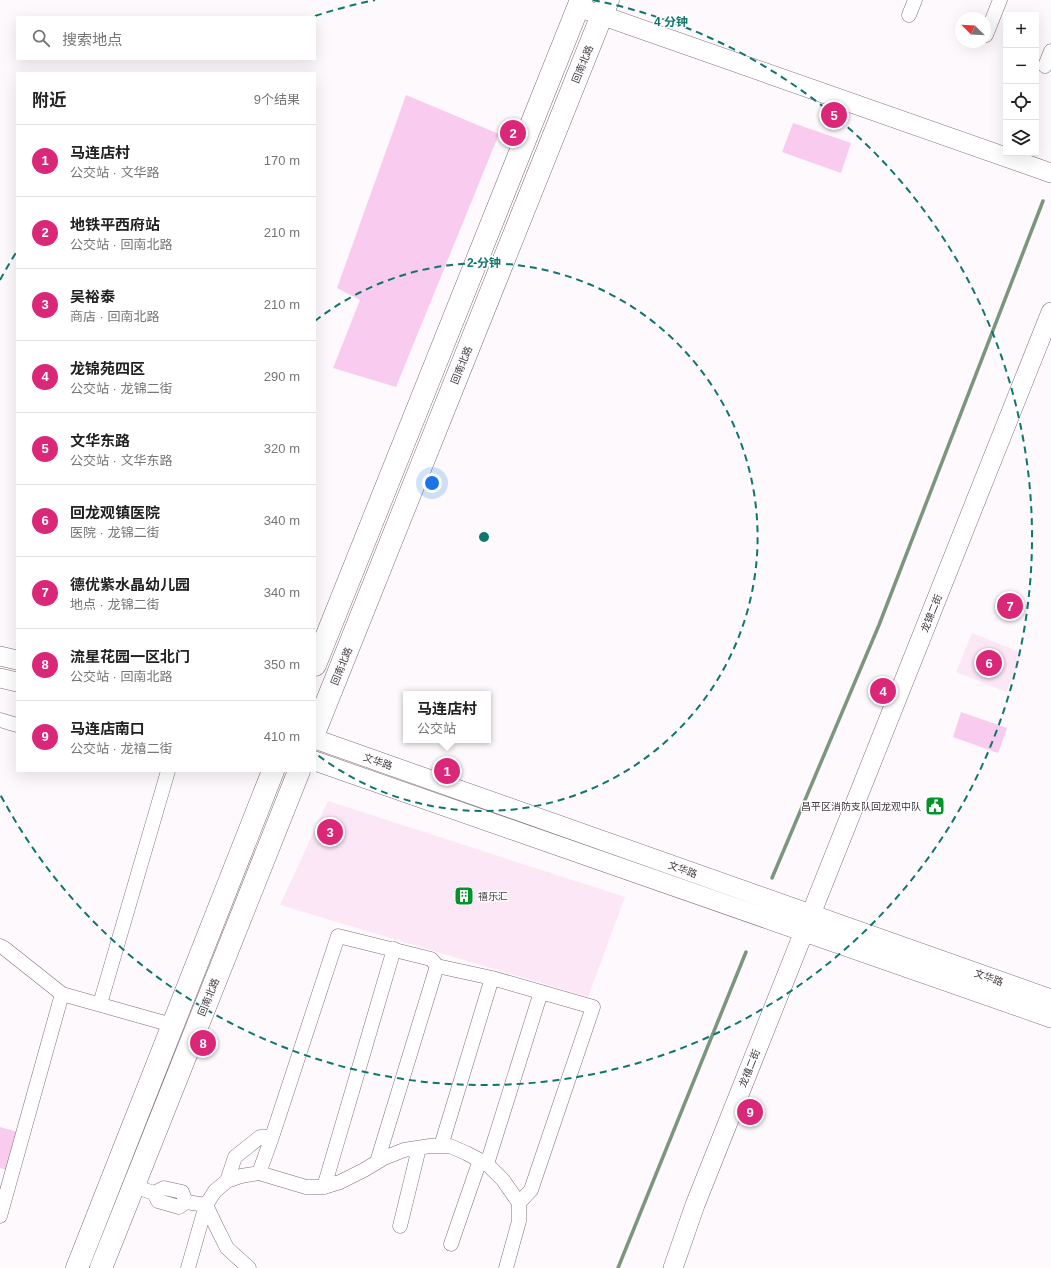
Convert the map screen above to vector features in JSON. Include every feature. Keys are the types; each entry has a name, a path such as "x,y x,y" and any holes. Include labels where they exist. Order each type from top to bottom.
{"main road":[{"path":"316,662 577,2"},
{"name":"回南北路","path":"316,728 604,8"},
{"path":"77,1268 273,772"},
{"name":"回南北路","path":"101,1268 299,772"}],"street":[{"path":"909,15 915,0"},
{"path":"991,22 1000,0"},
{"path":"577,2 604,8 1051,173"},
{"path":"1045,66 1051,50"},
{"name":"龙锦二街","path":"811,914 1051,312"},
{"path":"0,656 16,660"},
{"path":"0,678 16,682"},
{"path":"0,720 16,725"},
{"name":"文华路","path":"316,739 1051,999"},
{"name":"文华路","path":"316,761 1051,1018"},
{"path":"100,1004 168,772"},
{"name":"龙禧二街","path":"673,1268 695,1204 811,914"},
{"path":"259,1173 338,936 431,959 437,966 492,978 593,1007 531,1190 519,1202"},
{"path":"0,946 62,994 172,1025"},
{"path":"324,1187 394,949"},
{"path":"377,1162 437,966"},
{"path":"441,1146 492,978"},
{"path":"451,1244 484,1162 541,992"},
{"path":"0,1216 62,994"},
{"path":"227,1181 235,1157 260,1137 272,1137"},
{"path":"188,1268 206,1204 215,1191 227,1181 241,1176 259,1173 306,1187 324,1187 340,1182 384,1158 404,1150 450,1146 484,1162 503,1180 519,1202 519,1221 506,1268"},
{"path":"400,1226 419,1148"},
{"path":"133,1187 154,1193 164,1188 182,1192 186,1202 206,1204"},
{"path":"206,1204 214,1224 227,1248 249,1268"}],"shaded area":[{"path":"406,95 499,134 396,387 333,368 360,300 337,288"},
{"path":"793,123 851,143 841,173 782,152"},
{"path":"972,633 1022,653 1006,692 956,672"},
{"path":"961,712 1007,728 998,753 953,737"},
{"path":"328,801 625,897 588,997 280,905"},
{"path":"0,1127 18,1132 7,1170 0,1168"}],"waterway":[{"path":"772,878 879,625 1043,201"},
{"path":"618,1268 746,952"}],"place":[{"name":"文华东路","path":"834,115"},
{"name":"地铁平西府站","path":"513,133"},
{"name":"德优紫水晶幼儿园","path":"1010,606"},
{"name":"回龙观镇医院","path":"989,663"},
{"name":"龙锦苑四区","path":"883,691"},
{"name":"马连店村","path":"447,771"},
{"name":"昌平区消防支队回龙观中队","path":"935,806"},
{"name":"吴裕泰","path":"330,832"},
{"name":"禧乐汇","path":"464,896"},
{"name":"流星花园一区北门","path":"203,1043"},
{"name":"马连店南口","path":"750,1112"}]}
